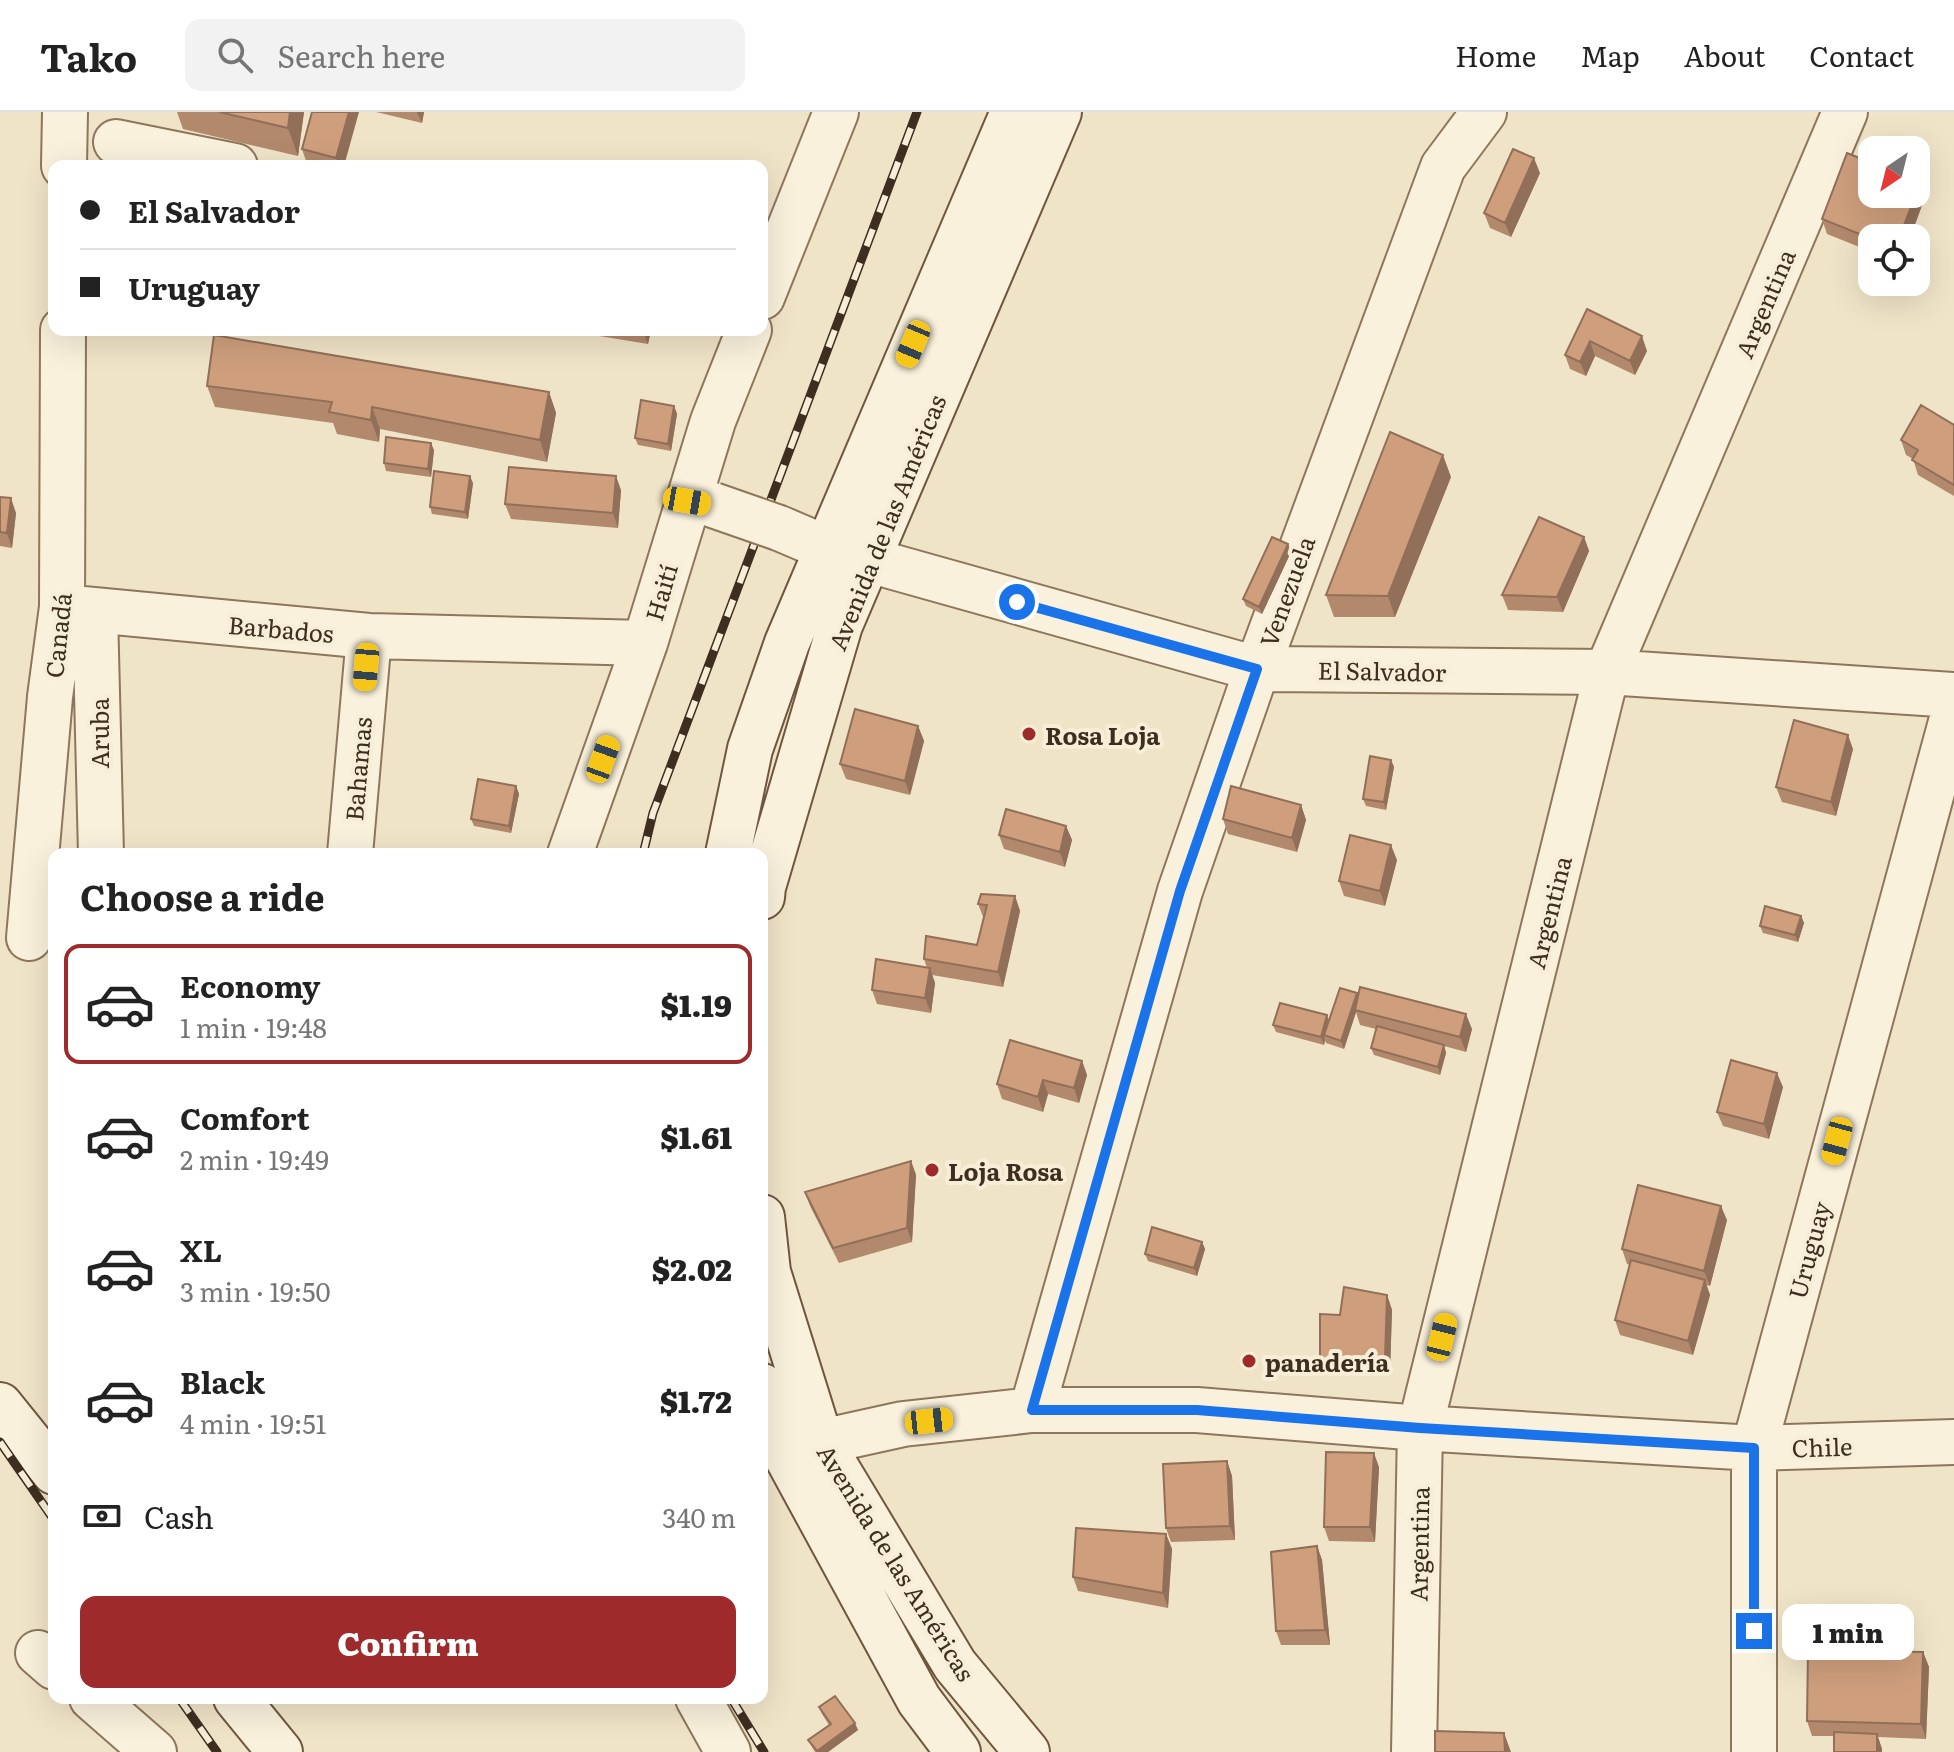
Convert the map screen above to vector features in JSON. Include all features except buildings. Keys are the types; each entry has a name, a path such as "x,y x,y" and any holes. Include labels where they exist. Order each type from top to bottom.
{"street":[{"path":"64,160 65,112"},
{"path":"768,275 836,112"},
{"name":"Avenida de las Américas","path":"768,870 840,625 846,553 1013,112"},
{"name":"Avenida de las Américas","path":"729,848 750,749 787,643 846,553 1059,112"},
{"name":"Venezuela","path":"1032,1410 1180,891 1257,669 1443,167 1484,112"},
{"name":"Argentina","path":"1414,1752 1420,1428 1607,672 1845,112"},
{"path":"116,142 205,160"},
{"name":"Canadá","path":"29,938 50,697 78,610 63,336"},
{"name":"Haití","path":"572,848 645,643 700,503 713,421 747,336"},
{"name":"El Salvador","path":"700,503 846,553 1257,669 1607,672 1954,695"},
{"name":"Barbados","path":"78,610 369,636 645,643"},
{"name":"Aruba","path":"78,610 100,848"},
{"name":"Bahamas","path":"351,848 369,636"},
{"name":"Uruguay","path":"1754,1752 1754,1448 1954,711"},
{"name":"Avenida de las Américas","path":"768,1272 802,1446 919,1700 958,1752"},
{"name":"Avenida de las Américas","path":"768,1395 955,1665 1027,1752"},
{"path":"0,1405 48,1465"},
{"name":"Chile","path":"802,1446 903,1424 1032,1410 1197,1410 1420,1428 1754,1448 1954,1442"},
{"path":"99,1704 154,1752"},
{"path":"241,1704 280,1752"},
{"path":"701,1704 728,1752"}],"railway":[{"path":"644,848 653,813 917,112"},
{"path":"0,1442 48,1511"},
{"path":"183,1704 217,1752"},
{"path":"735,1704 764,1752"}],"place":[{"name":"Rosa Loja","path":"1029,734"},
{"name":"Loja Rosa","path":"932,1170"},
{"name":"panadería","path":"1249,1361"}],"route":[{"path":"1017,602 1257,669 1180,891 1032,1410 1197,1410 1420,1428 1754,1448 1754,1631"}]}
